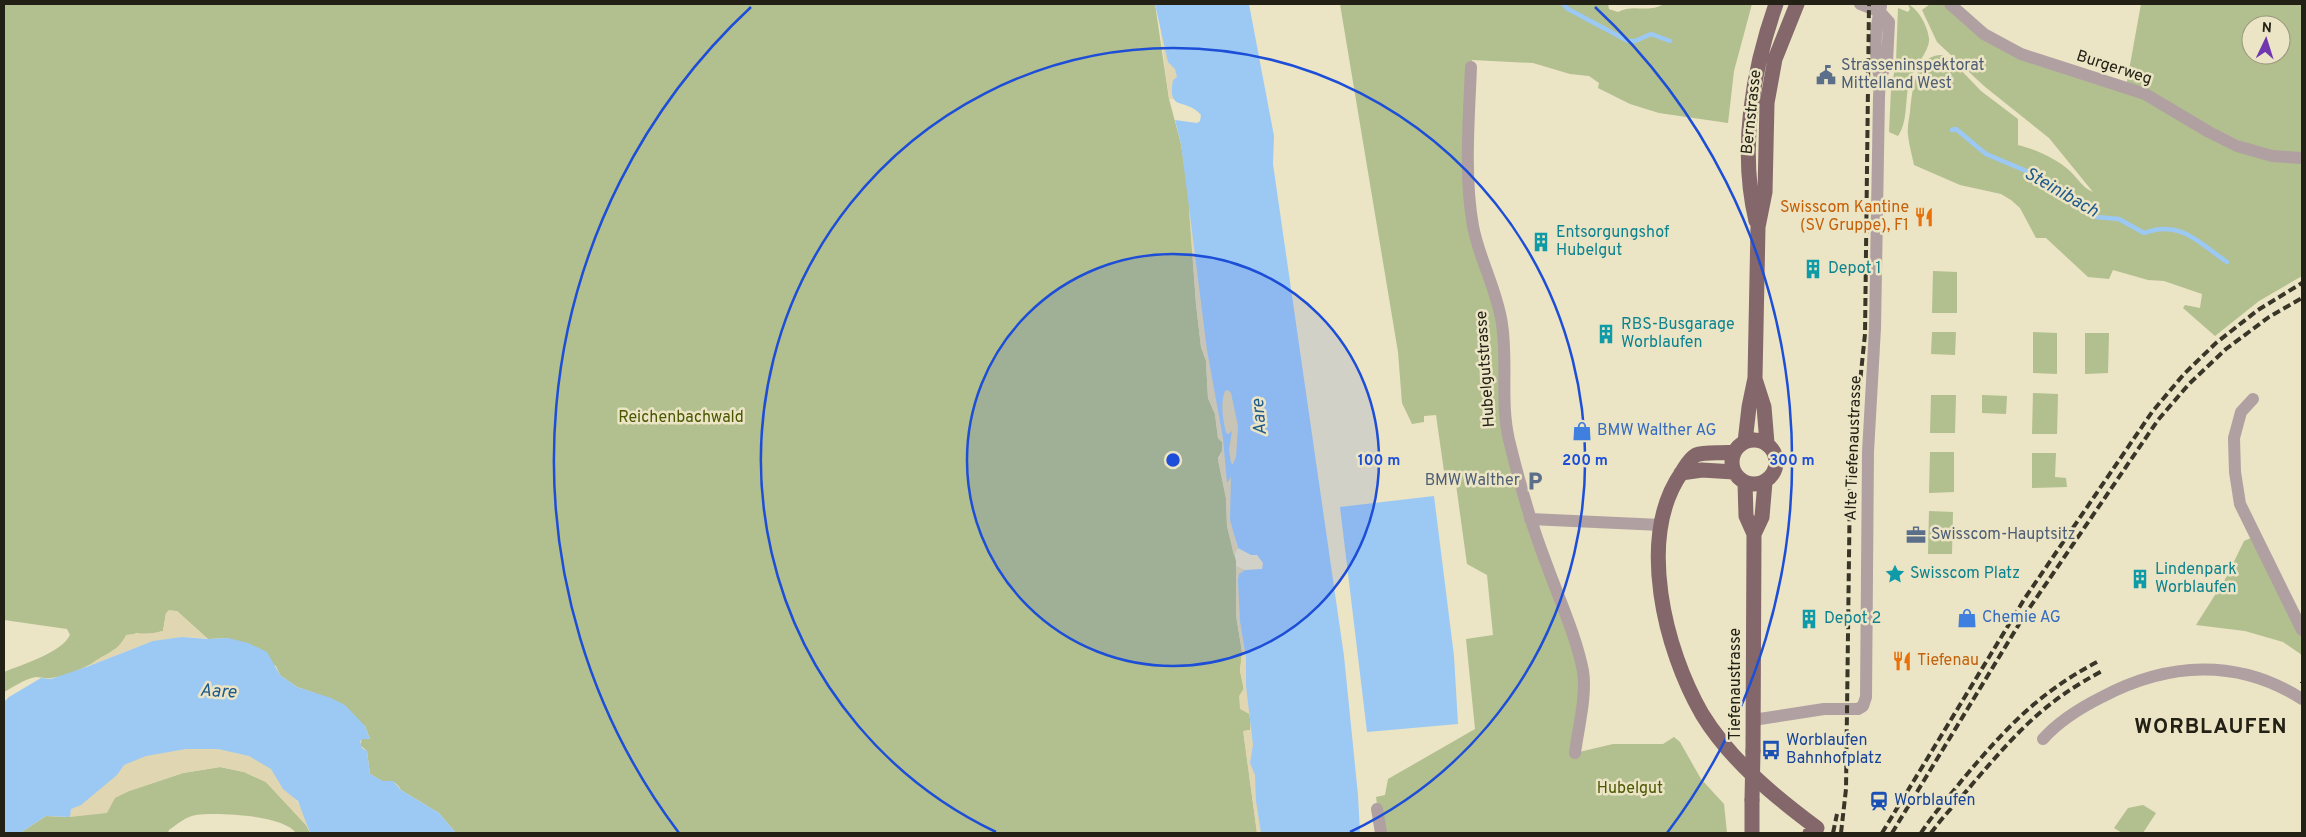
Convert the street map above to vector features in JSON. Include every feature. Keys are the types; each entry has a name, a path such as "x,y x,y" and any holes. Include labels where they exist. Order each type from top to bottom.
{"main road":[{"name":"Bernstrasse","path":"1758,227 1750,192 1751,103 1759,54 1776,4"},
{"name":"Bernstrasse","path":"1745,442 1748,407 1755,378 1758,227 1765,192 1765,124 1770,85 1782,37 1797,4"},
{"name":"Bernstrasse","path":"1755,378 1764,407 1767,443"},
{"path":"1681,473 1702,470 1740,478 1755,484 1765,482 1775,472 1777,461 1774,451 1767,443 1754,440 1745,442 1734,452 1696,455 1690,459 1672,486 1665,505 1661,525 1659,555 1661,594 1676,656 1687,685 1703,715 1732,754 1813,831"},
{"path":"1734,452 1732,464 1740,478"},
{"name":"Tiefenaustrasse","path":"1740,478 1746,516 1754,534"},
{"name":"Tiefenaustrasse","path":"1752,833 1754,534 1762,516 1765,482"}],"street":[{"name":"Alte Tiefenaustrasse","path":"1753,720 1824,709 1858,709 1863,706 1866,697 1868,452 1875,328 1880,79 1887,62 1889,22 1881,8 1860,4"},
{"name":"Burgerweg","path":"1950,4 1984,34 2021,54 2145,94 2209,132 2237,146 2272,156 2302,158"},
{"name":"Hubelgutstrasse","path":"1471,67 1469,132 1472,216 1477,241 1493,283 1500,312 1504,338 1502,382 1505,421 1530,519 1568,623 1583,672 1582,705 1575,754"},
{"path":"2253,399 2241,412 2234,438 2235,472 2240,504 2302,630"},
{"path":"1530,519 1661,525"},
{"path":"2043,739 2065,718 2110,692 2137,681 2179,670 2208,669 2238,674 2276,685 2302,699"},
{"path":"1377,809 1381,833"}],"green space":[{"name":"Reichenbachwald","path":"4,4 1155,4 1169,99 1181,144 1188,190 1196,304 1201,347 1206,361 1208,398 1215,414 1218,438 1222,442 1222,451 1218,458 1226,498 1227,526 1236,561 1236,615 1242,652 1240,671 1251,723 1250,730 1244,731 1244,736 1257,833 456,833 439,813 401,790 395,783 382,781 370,774 367,751 360,745 362,739 370,739 365,726 315,693 297,687 280,675 276,666 228,638 208,639 177,611 166,613 163,631 147,635 136,633 107,655 74,672 49,678 32,678 4,692 4,672 50,653 59,647 70,635 67,629 4,620"},
{"name":"Hubelgut","path":"1340,4 1608,4 1609,9 1618,12 1630,8 1658,7 1664,4 1752,4 1734,71 1728,123 1659,113 1630,104 1598,88 1599,83 1589,76 1570,74 1533,63 1472,60 1469,132 1470,194 1495,290 1505,421 1583,672 1575,753 1613,744 1663,744 1674,737 1680,742 1701,779 1724,804 1727,833 1381,833 1376,797 1385,795 1388,779 1475,729 1466,639 1493,635 1487,575 1467,564 1454,470 1444,471 1436,415 1424,416 1424,422 1412,424 1402,403 1398,352"},
{"path":"1908,4 1922,18 1927,29 1929,43 1910,80 1904,123 1898,136 1889,132 1891,90 1896,62 1898,8 1908,12 1910,9"},
{"path":"1930,4 1943,4 1964,24 2019,59 2125,93 2132,93 2207,136 2302,163 2302,276 2259,301 2215,336 2183,308 2185,305 2200,308 2202,294 2164,281 2148,280 2113,270 2109,279 2088,277 2046,238 2036,238 2020,208 2011,200 2001,194 1960,185 1914,165 1908,129 1914,85 1917,75 1926,60 1934,56 1943,55 1956,65 1981,91 2018,119 2018,145 2059,162 2083,186 2093,192 2049,138 1984,86 1937,42 1922,10"},
{"path":"2141,4 2302,4 2302,158 2272,156 2126,87"},
{"path":"1933,271 1957,272 1957,313 1932,313"},
{"path":"1932,332 1956,332 1955,355 1931,354"},
{"path":"2033,332 2057,333 2057,374 2033,373"},
{"path":"2085,333 2109,333 2108,373 2085,374"},
{"path":"2033,393 2058,394 2057,434 2032,434"},
{"path":"1931,395 1956,395 1955,433 1930,433"},
{"path":"1982,395 2007,396 2006,414 1982,413"},
{"path":"1930,452 1954,452 1954,492 1929,493"},
{"path":"2032,453 2056,453 2055,477 2066,478 2067,487 2032,488"},
{"path":"1929,511 1953,512 1952,554 1928,554"},
{"path":"2255,536 2302,630 2302,655 2283,642 2245,631 2196,625 2227,576 2244,541"},
{"path":"220,767 244,772 266,782 306,825 310,833 296,833 278,822 249,816 206,814 189,817 169,830 168,833 20,833 46,816 70,817 129,791 183,773"},
{"path":"2143,805 2156,813 2143,833 2122,833 2114,828 2128,808"}],"sand":[{"path":"1159,19 1172,63 1181,78 1173,99 1169,99"},
{"path":"1189,211 1225,376 1239,413 1236,544 1238,548 1234,556 1227,526 1226,498 1218,461 1222,451 1222,442 1218,438 1215,414 1208,398 1206,361 1201,347"},
{"path":"1236,566 1245,570 1243,572 1267,833 1257,833 1243,731 1250,730 1251,715 1240,709 1239,696 1244,688 1240,671 1242,652 1236,615"},
{"path":"169,610 177,611 208,639 176,638 147,644 89,666 118,647 126,635 163,631 166,613"},
{"path":"199,746 249,754 276,769 280,784 292,794 304,812 310,833 306,825 266,782 244,772 220,767 183,773 129,791 115,798 107,813 70,817 46,816 30,825 134,755"}],"water":[{"name":"Aare","path":"1155,4 1249,4 1274,136 1273,164 1344,656 1360,833 1261,833 1256,801 1255,775 1250,763 1253,745 1246,686 1246,657 1240,621 1238,580 1239,574 1245,570 1262,569 1263,563 1257,555 1251,555 1238,548 1230,520 1231,477 1227,483 1223,438 1207,350 1181,144 1175,120 1197,123 1200,121 1201,115 1195,110 1175,101 1172,90 1173,80 1177,77 1175,69 1168,62","holes":["1228,390 1231,393 1238,426 1236,457 1233,464 1231,463 1229,450 1232,431 1228,434 1226,433 1222,407 1225,391"]},
{"path":"1434,496 1454,656 1458,724 1367,732 1340,507"},
{"name":"Aare","path":"182,637 228,638 248,643 267,652 280,675 297,687 331,698 345,705 365,726 370,739 362,739 360,742 362,748 367,751 370,774 383,781 393,781 401,790 439,813 456,833 310,833 298,801 283,789 271,769 249,756 218,749 186,749 146,756 124,765 117,775 81,805 71,809 70,817 46,816 20,833 4,833 4,702 41,678 51,679 153,641"}],"waterway":[{"name":"Steinibach","path":"1563,4 1568,9 1628,41 1635,41 1651,34 1670,41"},
{"name":"Steinibach","path":"1952,130 1956,129 1986,154 2043,178 2069,201 2096,217 2119,219 2144,233 2157,229 2179,231 2198,241 2227,262"}],"railway":[{"path":"1841,833 1846,789 1850,479 1865,334 1869,4"},
{"path":"1882,833 2025,598 2152,412 2184,374 2216,343 2258,310 2302,283"},
{"path":"1892,833 2024,616 2158,420 2189,384 2226,349 2269,317 2302,298"},
{"path":"1921,833 1963,779 2008,728 2057,686 2097,662"},
{"path":"1931,833 1990,763 2019,732 2065,693 2104,670"},
{"path":"1833,833 1837,814"}],"place":[{"name":"Strasseninspektorat Mittelland West","path":"1826,75"},
{"name":"Swisscom Kantine (SV Gruppe), F1","path":"1924,217"},
{"name":"Entsorgungshof Hubelgut","path":"1541,242"},
{"name":"Depot 1","path":"1813,269"},
{"name":"RBS-Busgarage Worblaufen","path":"1606,334"},
{"name":"BMW Walther AG","path":"1582,431"},
{"name":"BMW Walther","path":"1535,481"},
{"name":"Swisscom-Hauptsitz","path":"1916,535"},
{"name":"Swisscom Platz","path":"1895,574"},
{"name":"Lindenpark Worblaufen","path":"2140,579"},
{"name":"Chemie AG","path":"1967,618"},
{"name":"Depot 2","path":"1809,619"},
{"name":"Tiefenau","path":"1902,661"},
{"name":"Worblaufen Bahnhofplatz","path":"1771,750"},
{"name":"Worblaufen","path":"1879,801"}],"district":[{"name":"WORBLAUFEN","path":"2211,727"}]}
